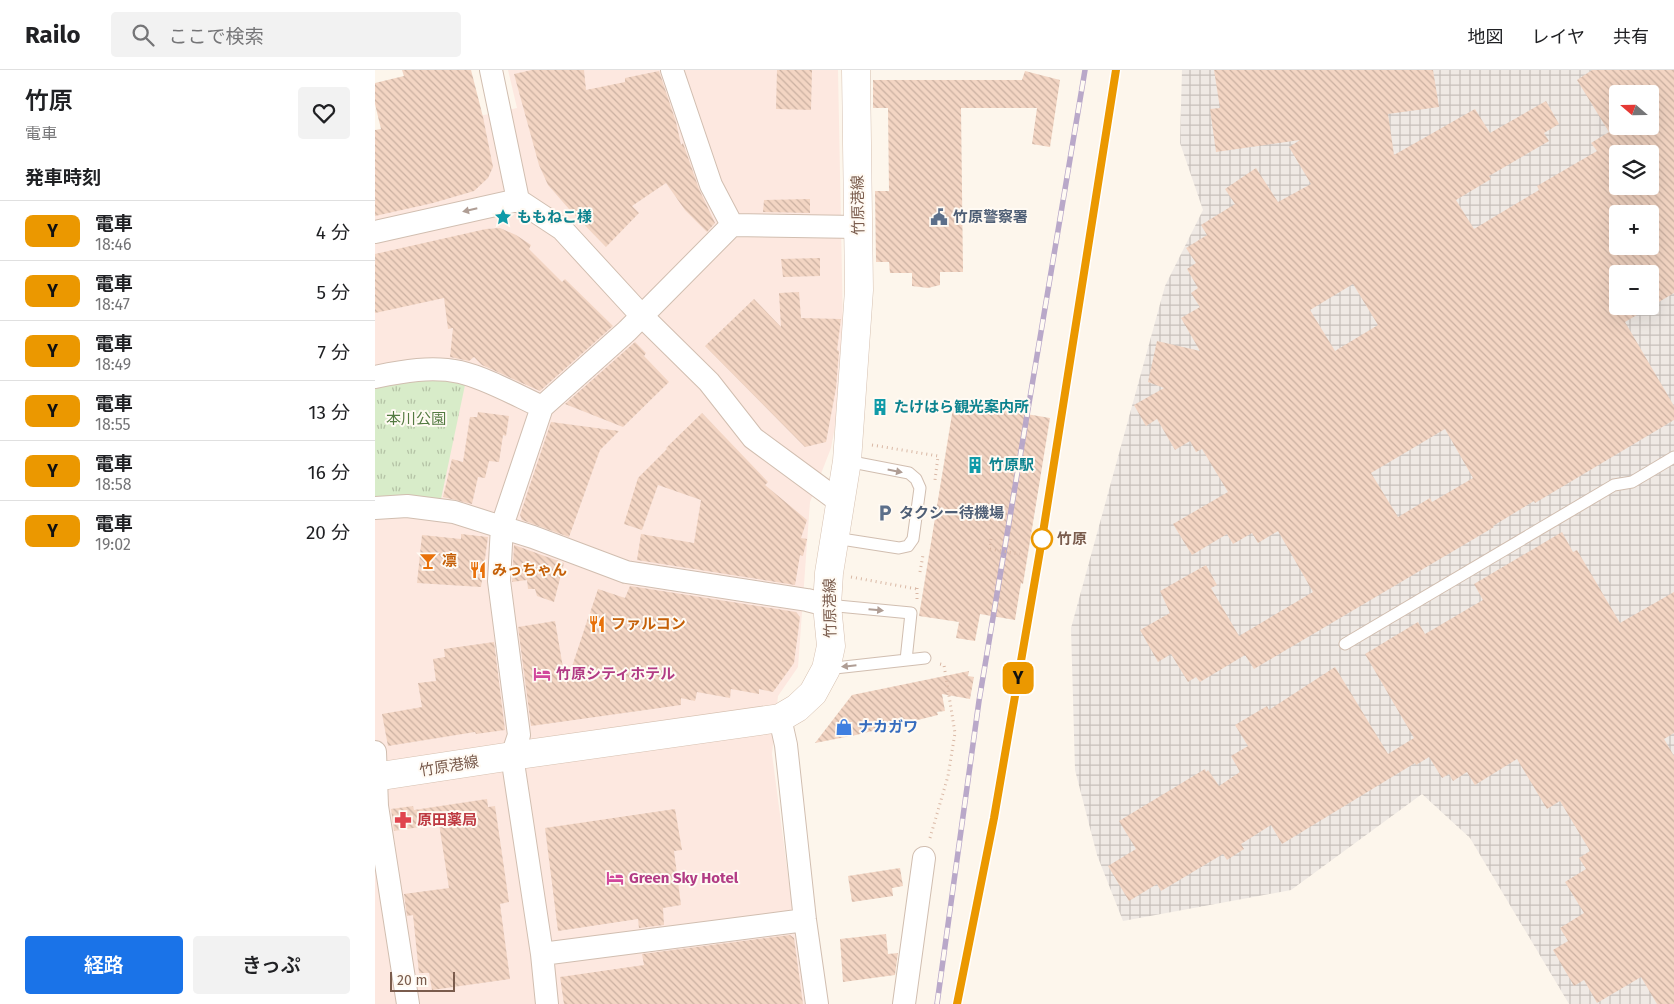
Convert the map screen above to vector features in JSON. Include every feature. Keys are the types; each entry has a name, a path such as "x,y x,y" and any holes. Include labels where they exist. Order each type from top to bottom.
{"main road":[{"name":"竹原港線","path":"375,777 780,718 797,708 813,693 826,668 831,646 827,605 829,572 847,461 859,290 856,70"}],"street":[{"path":"491,70 518,200 562,229 641,315 709,382 753,438 840,502"},
{"path":"672,70 711,185 732,225"},
{"path":"375,232 518,200"},
{"path":"547,1004 542,954 512,756 519,735 499,581 502,526 542,407 627,331 732,225 858,227"},
{"path":"375,377 399,372 432,369 461,372 542,407"},
{"path":"375,508 407,506 454,512 502,526 626,572 807,600 827,605"},
{"path":"780,718 786,745 805,920 817,1004"},
{"path":"375,752 377,806 408,1004"},
{"path":"904,1004 924,858"},
{"path":"542,954 805,920"}],"lane":[{"path":"1345,644 1613,485 1632,482 1674,458"},
{"path":"835,538 899,548 908,546 913,539 920,488 916,479 909,474 847,461"},
{"path":"827,605 911,613 907,660"},
{"path":"826,668 925,658"}],"path":[{"path":"991,539 990,549 1020,554"},
{"path":"849,577 917,589"},
{"path":"924,858 948,776 955,733 944,665 925,658"}],"shaded area":[{"path":"508,70 838,70 844,379 831,448 810,502 798,667 778,696 772,754 805,1004 375,1004 375,138 517,108"},
{"path":"1182,70 1674,70 1674,1004 1569,1004 1470,838 1422,794 1291,890 1123,921 1097,855 1075,770 1071,628 1165,286 1203,210 1180,143"}],"green space":[{"name":"本川公園","path":"404,379 449,380 465,385 441,499 408,497 375,499 375,386"}],"building":[{"path":"402,70 471,70 493,167 488,178 474,191 433,203 375,216 375,130 381,129 375,104 375,83 404,76"},
{"path":"532,70 584,70 586,90 625,82 625,78 659,71 676,122 681,145 683,143 699,189 715,223 707,232 685,210 666,183 632,206 639,213 606,247 548,185 539,165 514,74"},
{"path":"777,70 812,70 811,110 776,109"},
{"path":"1214,70 1433,70 1439,107 1388,114 1394,155 1475,109 1490,133 1546,101 1559,124 1544,133 1549,141 1489,176 1491,179 1456,200 1474,229 1539,190 1537,186 1597,151 1591,143 1609,132 1577,80 1592,70 1674,70 1674,293 1659,302 1659,265 1609,265 1609,315 1637,315 1625,322 1674,406 1674,420 1535,503 1534,501 1494,527 1254,669 1245,655 1200,682 1196,677 1188,682 1171,654 1158,662 1140,630 1170,613 1160,591 1206,565 1217,585 1211,588 1239,636 1313,592 1278,531 1258,543 1252,533 1233,544 1227,534 1192,555 1173,524 1228,492 1202,449 1196,452 1190,441 1175,450 1157,419 1146,426 1134,405 1164,388 1148,382 1157,341 1200,351 1181,318 1200,307 1191,293 1198,288 1187,269 1196,263 1186,248 1207,235 1201,225 1235,204 1225,189 1256,168 1278,202 1311,184 1289,147 1300,140 1216,152 1210,109 1220,108","holes":["1353,284 1378,325 1335,351 1310,310","1445,429 1473,478 1432,502 1430,498 1398,517 1371,473"]},
{"path":"1025,71 1060,80 1050,147 1032,144 1037,108 961,108 963,272 940,272 940,285 928,288 912,286 912,273 890,273 889,262 876,262 875,191 889,191 888,108 873,108 873,80 1022,80"},
{"path":"810,199 810,213 763,212 764,200"},
{"path":"500,228 516,235 531,245 529,249 562,282 565,279 613,326 540,391 482,365 474,357 469,361 450,357 453,328 448,329 444,298 375,313 375,254 486,229"},
{"path":"820,258 820,276 783,277 781,259"},
{"path":"799,292 801,318 841,319 837,350 839,351 836,388 826,442 805,447 705,346 754,299 781,327 779,293"},
{"path":"635,342 646,353 644,356 669,382 623,427 565,404"},
{"path":"954,402 1050,418 1023,584 1021,583 1015,620 980,614 975,641 956,638 959,622 919,616"},
{"path":"478,412 509,416 506,436 503,435 499,462 489,461 485,478 478,477 472,504 443,497 452,459 463,462 470,417 477,417"},
{"path":"702,413 768,482 765,485 807,520 801,538 807,539 803,556 800,555 795,585 637,560 641,534 694,543 701,500 658,485 642,530 624,524 638,478"},
{"path":"551,422 619,431 600,450 569,537 522,520 520,515"},
{"path":"1562,532 1573,552 1577,550 1620,623 1674,592 1674,733 1664,739 1674,756 1674,1004 1657,1004 1641,977 1597,1003 1584,980 1574,986 1553,950 1568,941 1560,928 1584,913 1565,882 1586,869 1579,858 1590,851 1560,801 1547,809 1517,759 1475,785 1467,772 1453,781 1449,774 1442,778 1429,757 1416,765 1415,763 1282,844 1271,825 1241,844 1244,849 1227,860 1223,854 1161,891 1157,884 1129,901 1108,866 1136,849 1119,821 1205,769 1206,772 1208,770 1219,786 1240,772 1231,756 1248,746 1235,725 1267,706 1269,710 1335,667 1388,754 1414,738 1365,654 1418,622 1425,634 1483,600 1474,584"},
{"path":"461,534 488,537 481,587 417,583 422,535 461,539"},
{"path":"514,545 564,563 554,602 537,596 535,589 528,589 527,580 512,582"},
{"path":"630,586 796,612 800,617 794,663 773,692 759,689 759,694 731,689 730,698 697,692 695,701 681,698 681,705 531,726 518,627 555,621 566,685 589,615 593,614 590,613 598,589 625,598"},
{"path":"494,642 505,730 476,734 475,732 388,746 382,714 422,707 418,683 436,681 433,659 445,657 444,649"},
{"path":"969,671 968,676 974,677 970,699 942,694 945,711 937,712 938,715 815,743 852,695"},
{"path":"487,799 488,807 495,806 509,902 500,904 510,979 432,990 429,973 419,973 413,915 407,916 404,894 449,888 439,824 394,831 391,809 413,806 414,810"},
{"name":"Green Sky Hotel","path":"675,809 682,850 674,851 681,905 663,908 664,925 639,928 638,919 558,931 545,828"},
{"path":"900,868 903,886 892,888 893,896 852,902 848,876"},
{"path":"886,934 888,954 898,953 895,975 843,982 840,939"},
{"path":"790,935 794,938 803,1004 564,1004 560,977 644,965 642,954"}],"railway":[{"path":"937,1004 979,701 1085,70"},
{"path":"957,1004 991,836 1042,539 1116,70"}],"train":[{"name":"Y","path":"957,1004 994,818 1042,539 1116,70"}],"place":[{"name":"ももねこ様","path":"503,217"},
{"name":"竹原警察署","path":"939,217"},
{"name":"たけはら観光案内所","path":"880,407"},
{"name":"竹原駅","path":"975,465"},
{"name":"タクシー待機場","path":"885,513"},
{"name":"竹原","path":"1042,539"},
{"name":"凛","path":"428,561"},
{"name":"みっちゃん","path":"478,570"},
{"name":"ファルコン","path":"597,624"},
{"name":"竹原シティホテル","path":"542,674"},
{"name":"ナカガワ","path":"844,727"},
{"name":"原田薬局","path":"403,820"},
{"name":"Green Sky Hotel","path":"615,878"}]}
